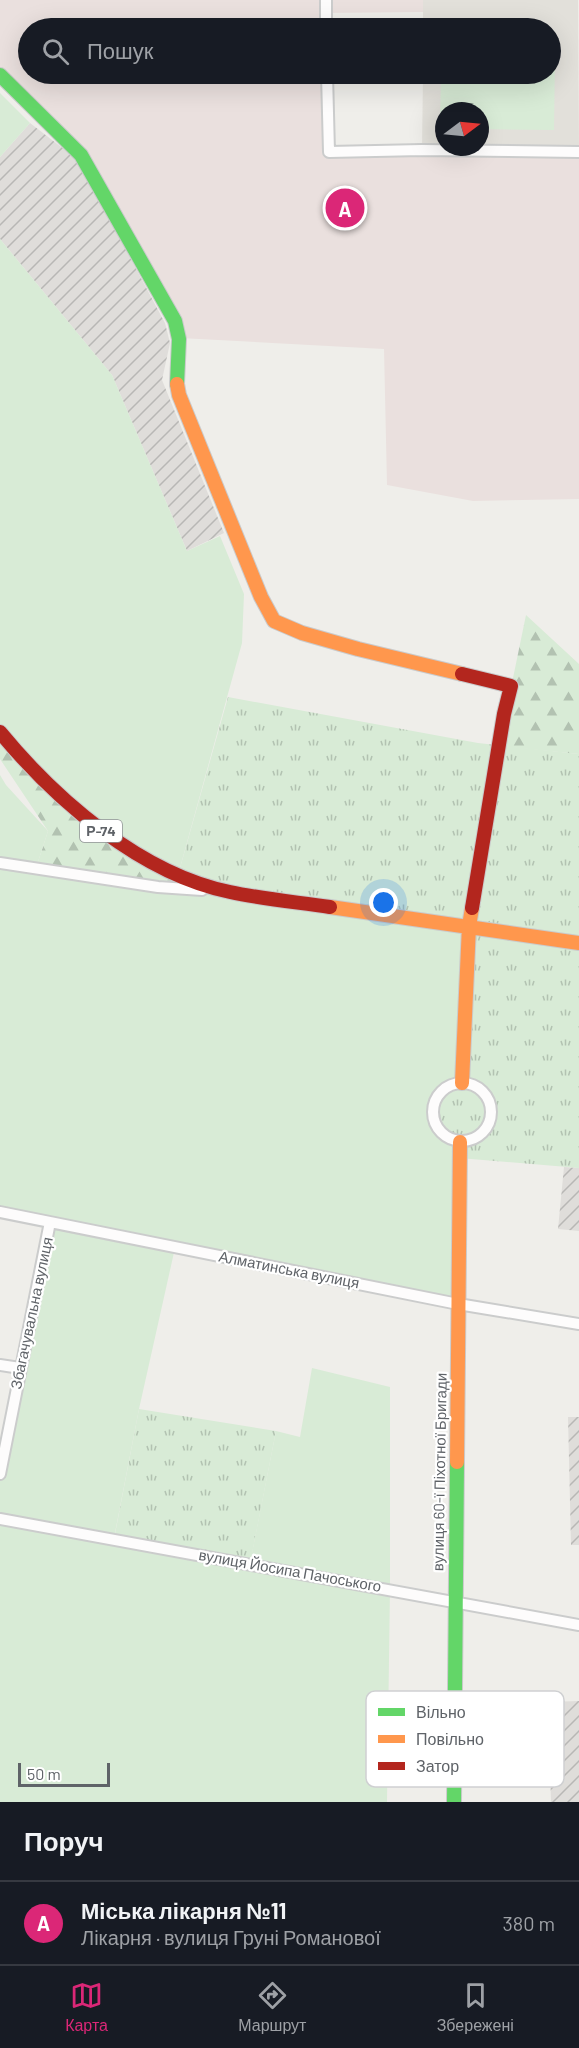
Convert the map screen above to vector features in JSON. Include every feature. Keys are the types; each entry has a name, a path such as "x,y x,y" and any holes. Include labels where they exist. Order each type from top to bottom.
{"street":[{"path":"326,0 326,18"},
{"path":"0,75 81,155 175,321 180,338 176,369 179,395 261,597 274,621 302,633 358,649 511,686 504,714 469,926 462,1083"},
{"path":"327,84 328,152 422,150 579,152"},
{"name":"Р-74","path":"0,732 23,762 57,795 103,832 178,875 229,892 579,943"},
{"path":"0,863 158,887 229,892"},
{"path":"462,1083 482,1090 490,1104 492,1114 489,1124 481,1135 469,1141 460,1142 448,1138 437,1128 433,1110 435,1100 443,1090 462,1083"},
{"name":"вулиця 60-ї Піхотної Бригади","path":"455,1691 460,1142"},
{"name":"Алматинська вулиця","path":"0,1212 458,1304 579,1324"},
{"name":"Збагачувальна вулиця","path":"0,1474 50,1222"},
{"path":"0,1365 20,1368"},
{"name":"вулиця Йосипа Пачоського","path":"0,1519 579,1625"},
{"name":"вулиця 60-ї Піхотної Бригади","path":"454,1787 454,1802"}],"shaded area":[{"path":"0,0 423,0 423,12 326,13 326,18 18,18 18,84 327,84 329,152 435,152 435,156 489,156 489,153 579,153 579,499 473,501 387,485 384,349 180,338 81,155 0,75"},
{"path":"423,0 578,0 579,152 489,151 489,102 435,102 435,150 422,150 423,84 561,84 561,18 423,18"},
{"path":"30,123 78,160 165,323 170,343 162,380 224,533 187,551 112,375 0,239 0,157"},
{"path":"564,1167 579,1168 579,1231 558,1229"},
{"path":"568,1417 579,1417 579,1545 571,1545"},
{"path":"564,1701 579,1701 579,1802 551,1802 551,1787 564,1787"}],"green space":[{"path":"441,84 555,84 554,130 489,129 489,102 440,102"},
{"path":"0,93 30,123 0,157"},
{"path":"0,239 112,375 187,551 220,536 244,594 242,643 178,875 103,833 0,732"},
{"path":"526,615 579,664 579,754 499,746"},
{"path":"228,697 478,743 579,754 579,1168 459,1158 454,1141 439,1129 434,1112 439,1096 455,1084 178,875"},
{"path":"0,732 103,833 229,892 36,868 48,831 0,759"},
{"path":"0,775 6,785 48,831 36,868 469,926 455,1084 439,1096 434,1112 439,1129 454,1141 458,1304 175,1248 139,1409 114,1538 250,1563 276,1431 300,1437 312,1368 390,1387 389,1691 366,1691 366,1787 387,1787 387,1802 0,1802 0,1474 50,1222 0,1212"},
{"path":"139,1409 276,1431 250,1564 114,1539"}],"traffic: fast":[{"path":"0,75 81,155 175,321 179,339 177,384"},
{"path":"455,1691 457,1462"},
{"path":"454,1787 454,1802"}],"traffic: slow":[{"path":"177,384 179,395 261,597 274,621 302,633 358,649 462,674"},
{"path":"330,907 579,943"},
{"path":"462,1083 469,926 472,908"},
{"path":"457,1462 460,1142"}],"traffic: jam":[{"path":"462,674 511,686 504,714 472,908"},
{"path":"0,732 22,758 74,808 103,831 164,869 197,883 230,892 330,907"}],"place":[{"name":"Міська лікарня №11","path":"345,208"}]}
